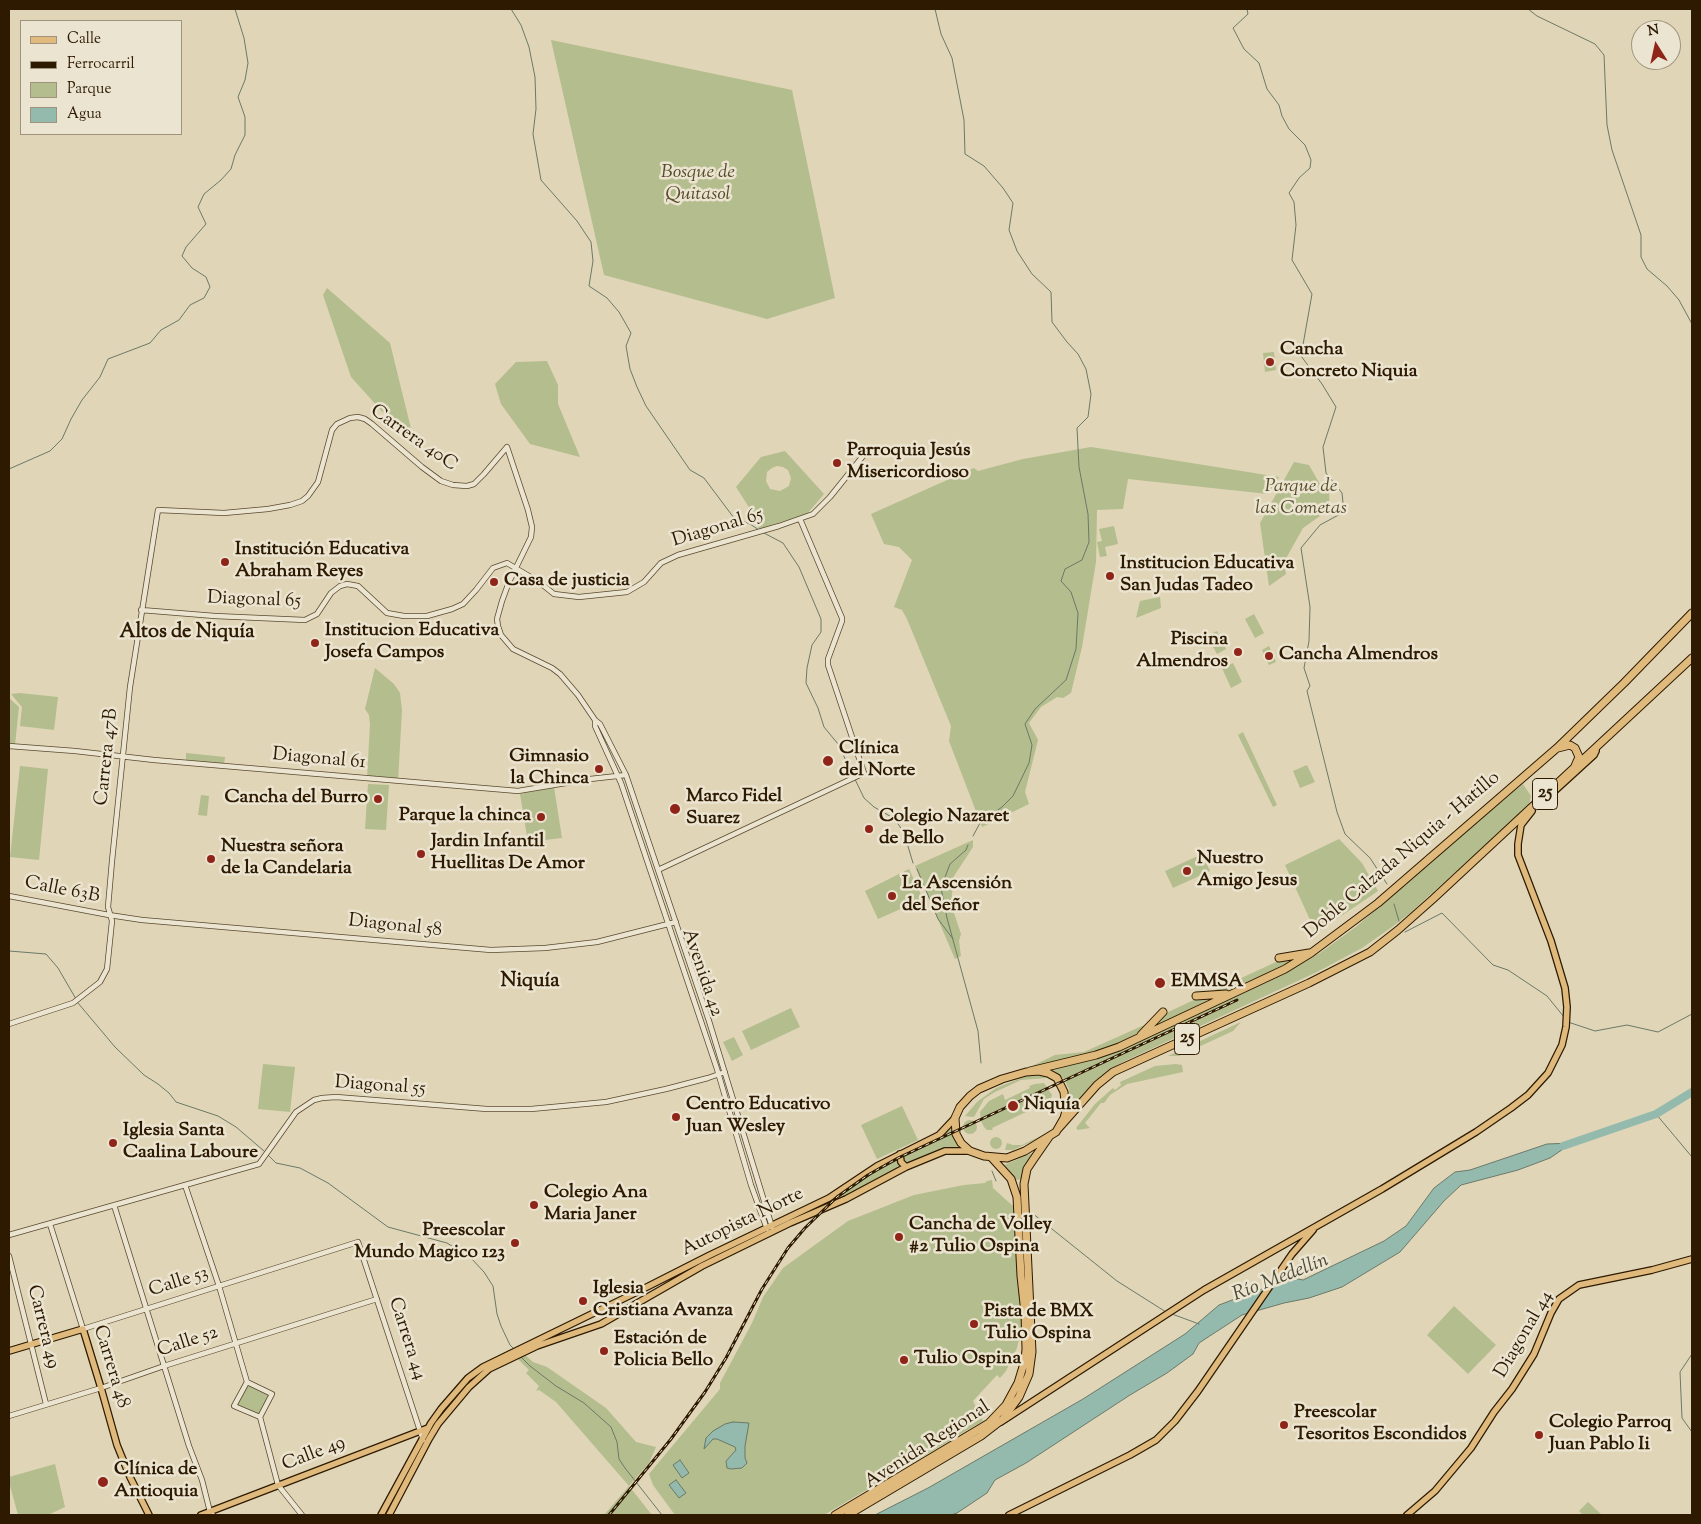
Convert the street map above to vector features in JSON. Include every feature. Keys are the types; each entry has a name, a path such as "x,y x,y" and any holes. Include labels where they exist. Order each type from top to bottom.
{"highway":[{"name":"Doble Calzada Niquia - Hatillo","path":"1030,1071 1102,1054 1285,969 1311,953 1395,888 1557,748 1692,613"},
{"name":"25","path":"970,1150 991,1157 1013,1156 1049,1137 1058,1130 1097,1085 1113,1072 1309,983 1370,952 1433,899 1692,658"},
{"path":"1557,748 1570,745 1574,748 1579,757 1574,768"},
{"path":"1279,958 1311,953"},
{"path":"1196,996 1232,994"},
{"path":"1139,1038 1163,1012"},
{"name":"25","path":"955,1118 964,1101 979,1089 1014,1075 1030,1071 1048,1073 1057,1078 1062,1084 1064,1092 1066,1111 1058,1130"},
{"path":"955,1118 958,1139 970,1150"},
{"name":"Avenida Regional","path":"848,1515 994,1427 1003,1419 1020,1397 1027,1380 1031,1362 1032,1338 1024,1184 1032,1160 1049,1137"},
{"name":"Avenida Regional","path":"835,1515 989,1423 1006,1405 1018,1383 1025,1360 1026,1349 1016,1193 1011,1179 991,1157"}],"main road":[{"path":"994,1427 1026,1408 1175,1308 1382,1189 1511,1108 1528,1095 1548,1073 1562,1044 1566,1027 1567,1006 1565,988 1551,941 1518,855 1519,835 1521,825 1529,814 1594,755 1596,748"},
{"name":"Autopista Norte","path":"536,1343 601,1324 702,1266 832,1196 864,1174 939,1135 955,1118"},
{"name":"Autopista Norte","path":"536,1343 639,1291 770,1229 846,1199 906,1167 940,1152 970,1150"},
{"path":"900,1154 901,1162 906,1167"},
{"path":"1009,1515 1101,1470 1156,1440 1175,1421 1198,1391 1292,1254 1320,1224"},
{"name":"Diagonal 44","path":"1407,1515 1435,1491 1471,1448 1534,1354 1559,1299 1579,1285 1652,1270 1692,1259"},
{"name":"Calle 53","path":"9,1352 83,1330"},
{"name":"Carrera 48","path":"83,1330 102,1388 117,1445 148,1515"},
{"path":"381,1515 422,1437 441,1409 468,1378 483,1367 536,1343"},
{"path":"389,1515 438,1424 479,1376 512,1354"},
{"name":"Calle 49","path":"201,1515 211,1514 278,1485 438,1424"}],"street":[{"name":"Carrera 40C","path":"158,510 224,512 268,509 296,504 308,496 318,482 332,430 345,419 358,417 365,419 441,481 453,485 467,486 474,484 507,447 532,527 531,537 516,568"},
{"name":"Diagonal 65","path":"141,610 305,620 317,614 335,589 340,586 353,584 364,591 387,613 404,616 427,616 463,604 493,568 507,563 539,582 554,594 579,597 627,592 644,582 658,565 678,555 800,520 813,514 863,456"},
{"name":"Carrera 47B","path":"9,1024 73,1003 100,982 106,969 112,921 109,915 112,861 130,687 158,510"},
{"path":"658,870 864,773 828,665 828,659 842,618 800,520"},
{"path":"516,568 509,582 497,619 501,635 513,649 552,668 560,674 578,695 598,725"},
{"name":"Avenida 42","path":"598,725 618,775 719,1074 751,1185 770,1229"},
{"name":"Avenida 42","path":"598,725 626,775 725,1072 770,1229"},
{"name":"Diagonal 61","path":"9,746 518,791 626,775"},
{"name":"Calle 63B","path":"9,896 109,915"},
{"name":"Diagonal 58","path":"109,915 142,920 491,950 538,949 598,942 676,922"},
{"name":"Diagonal 55","path":"9,1235 260,1163 296,1112 314,1100 322,1098 336,1097 487,1109 531,1109 606,1102 666,1089 725,1072"},
{"path":"185,1185 219,1286 247,1382 234,1406 260,1417"},
{"path":"114,1206 189,1446 202,1480 211,1514"},
{"name":"Carrera 48","path":"50,1224 83,1330"},
{"name":"Calle 53","path":"83,1330 358,1242"},
{"name":"Carrera 44","path":"358,1242 425,1446"},
{"name":"Carrera 49","path":"9,1256 46,1404"},
{"name":"Calle 52","path":"9,1416 377,1299"},
{"path":"247,1382 272,1394 260,1417 278,1485 302,1515"}],"green space":[{"name":"Bosque de Quitasol","path":"551,40 792,90 835,298 767,319 604,275"},
{"path":"327,288 390,343 416,449 351,377 323,295"},
{"name":"Cancha Concreto Niquia","path":"1274,352 1276,370 1265,372 1263,353"},
{"path":"547,361 558,385 558,404 580,457 530,444 501,404 495,384 516,362"},
{"path":"1091,447 1279,477 1268,494 1128,479 1123,509 1097,510 1096,562 1082,647 1071,693 1063,698 1057,697 1041,707 1029,723 1038,740 1025,792 1029,804 982,827 949,741 951,726 907,619 902,610 894,607 912,560 899,547 884,544 871,514 974,468 978,471 1023,459"},
{"path":"785,451 824,494 807,514 759,529 750,509 736,487 761,457","holes":["777,466 788,470 791,478 789,486 780,491 770,489 766,481 767,472"]},
{"name":"Parque de las Cometas","path":"1294,462 1309,465 1321,486 1329,493 1330,509 1303,528 1284,562 1286,574 1269,586 1260,523"},
{"path":"1114,526 1118,544 1105,547 1107,556 1100,557 1097,542 1102,541 1099,529"},
{"path":"1160,597 1161,608 1136,618 1140,601"},
{"path":"1254,614 1264,633 1255,638 1245,619"},
{"path":"1217,631 1226,649 1217,654 1207,636"},
{"name":"Cancha Almendros","path":"1269,646 1276,662 1269,665 1262,650"},
{"path":"1233,663 1242,682 1231,688 1222,668"},
{"path":"375,668 394,684 400,693 402,710 398,782 367,779 370,724 369,715 365,709"},
{"path":"20,693 58,697 54,730 20,726 22,707 11,694"},
{"path":"9,698 19,707 15,745 9,745"},
{"path":"1243,732 1277,805 1273,807 1238,735"},
{"path":"186,753 225,757 224,765 186,761"},
{"path":"1307,765 1315,782 1300,788 1293,771"},
{"path":"20,766 48,769 39,860 10,857"},
{"name":"Cancha del Burro","path":"368,784 389,785 386,830 365,829"},
{"path":"1523,784 1531,796 1529,805 1410,913 1392,927 1362,948 1317,972 1109,1070 1095,1081 1070,1111 1069,1089 1064,1079 1052,1069 1109,1054 1147,1038 1286,973 1320,953 1357,926"},
{"name":"Parque la chinca","path":"554,787 562,838 528,842 520,794"},
{"path":"201,795 209,796 207,816 198,815"},
{"path":"1339,839 1362,863 1378,891 1316,933 1285,865"},
{"path":"973,840 973,847 954,876 951,904 961,934 959,941 961,956 955,959 915,866"},
{"path":"1202,854 1210,871 1173,888 1165,871"},
{"path":"909,869 923,899 878,919 865,891"},
{"path":"1299,957 1247,983 1223,991 1211,992 1276,962"},
{"path":"1215,997 1157,1025 1164,1014 1198,998"},
{"path":"791,1008 800,1027 751,1050 742,1031"},
{"path":"1153,1021 1144,1030 1108,1048 1028,1068 1055,1055 1084,1052"},
{"path":"1241,1022 1233,1031 1179,1056 1168,1056"},
{"path":"734,1037 743,1055 732,1061 723,1042"},
{"path":"263,1064 295,1067 290,1112 258,1109"},
{"path":"1182,1065 1183,1072 1127,1084 1110,1095 1104,1103 1101,1103 1085,1123 1090,1128 1078,1130 1076,1128 1095,1104 1113,1088 1115,1090 1121,1085 1120,1082 1155,1066"},
{"path":"1042,1075 1053,1080 1061,1091 1063,1112 1059,1126 1051,1133 1013,1150 1005,1150 1007,1143 1022,1145 1049,1132 1056,1126 1061,1113 1060,1094 1053,1081 1047,1078 1021,1080 995,1092 984,1099 974,1117 965,1116 977,1102 996,1088 1026,1076"},
{"path":"1044,1083 1052,1095 1049,1103 1044,1107 1043,1105 1024,1113 992,1128 993,1130 987,1130 984,1127 980,1112 989,1101 1003,1094 1005,1100 1030,1088 1029,1086"},
{"path":"902,1106 918,1140 877,1159 861,1125"},
{"path":"970,1120 975,1122 977,1127 975,1132 970,1134 965,1132 963,1127 965,1122"},
{"path":"953,1122 952,1131 958,1147 929,1154 854,1193 780,1225 779,1223 815,1207 876,1168 919,1147"},
{"path":"994,1137 998,1137 1002,1143 998,1149 994,1149 990,1145 990,1141"},
{"path":"1037,1151 1022,1179 1016,1180 1004,1165"},
{"path":"992,1180 993,1188 1014,1207 1022,1328 1017,1348 1006,1371 1000,1378 997,1375 973,1401 983,1421 824,1515 675,1515 653,1485 649,1474 720,1389 720,1383 752,1323 763,1297 783,1268 848,1221 914,1195 964,1185 985,1183"},
{"path":"1454,1306 1496,1345 1468,1374 1427,1335"},
{"path":"525,1355 533,1362 547,1367 606,1408 636,1442 656,1447 649,1463 629,1486 556,1402 539,1390 536,1391 539,1386 526,1373 529,1370 518,1359"},
{"path":"248,1384 270,1395 259,1415 237,1405"},
{"path":"55,1464 65,1507 48,1515 18,1515 9,1477"},
{"path":"629,1486 652,1515 604,1515"},
{"path":"1588,1502 1602,1515 1583,1515 1579,1511"}],"water":[{"path":"1572,1143 1550,1158 1518,1170 1461,1185 1444,1201 1400,1252 1342,1287 1309,1298 1242,1315 1199,1343 1193,1354 1167,1373 1026,1463 995,1480 987,1493 957,1513 951,1515 875,1515 928,1488 1083,1399 1185,1334 1219,1305 1293,1278 1303,1280 1384,1241 1406,1226 1434,1188 1455,1172 1470,1170 1547,1144"},
{"path":"733,1422 749,1423 745,1446 747,1463 742,1468 731,1469 727,1468 726,1461 736,1450 735,1447 713,1439 704,1449 706,1438 713,1431"},
{"path":"680,1460 689,1473 682,1478 673,1465"},
{"path":"676,1480 686,1493 679,1498 669,1485"}],"waterway":[{"path":"9,469 50,451 62,439 71,419 82,400 100,377 108,359 150,343 161,330 179,320 190,305 204,298 210,287 206,277 192,268 182,256 186,247 206,224 198,207 204,194 231,169 235,155 245,135 245,117 238,97 245,80 248,63 244,38 235,9"},
{"path":"511,9 521,25 529,47 535,77 536,109 533,134 541,180 577,221 591,242 593,261 589,286 607,298 619,312 631,333 626,346 630,369 646,406 690,470 704,478 734,518 750,524 759,530"},
{"path":"935,9 941,34 952,58 964,120 965,154 984,166 1013,203 1009,230 1017,251 1032,274 1051,292 1052,322 1078,354 1086,369 1091,394 1088,417 1077,428 1079,467 1088,514 1089,542 1082,560 1065,569 1061,581 1071,592 1078,613 1076,649 1066,680 1035,709 1025,724 1032,745 1029,763 1013,796 1002,807 980,823 973,836"},
{"path":"1247,9 1248,14 1233,28 1244,49 1259,63 1267,89 1279,105 1289,129 1305,145 1311,160 1310,168 1299,178 1289,193 1294,202 1296,225 1292,260 1312,294 1301,356 1336,407 1323,447 1326,473 1342,493 1344,512 1320,525 1301,548 1310,607 1309,641 1304,668 1310,686 1307,691 1337,812 1345,834 1370,858 1387,884"},
{"path":"1528,9 1537,16 1595,44 1604,55 1607,125 1612,150 1641,235 1641,257 1647,269 1667,286 1679,300 1692,324"},
{"path":"762,532 783,543 799,567 821,619 821,632 812,645 806,683 818,708 824,727 838,744 864,798 874,807 895,819 904,833 913,863"},
{"path":"968,845 966,850 950,864 941,888 947,918 978,1031 981,1063"},
{"path":"917,869 938,919 953,939"},
{"path":"1394,904 1399,921"},
{"path":"1405,932 1442,913 1493,965 1508,970 1547,996 1564,1017"},
{"path":"9,951 46,954 58,968 76,999"},
{"path":"78,1003 115,1047 144,1075 169,1093 176,1102 218,1116 236,1127 264,1151"},
{"path":"1568,1022 1595,1031 1627,1025 1658,1032 1692,1014"},
{"name":"Río Medellín","path":"1563,1146 1656,1114 1692,1092"},
{"path":"1656,1114 1692,1157"},
{"path":"267,1154 276,1163 300,1168 328,1183 388,1227 447,1243 470,1257 484,1272 493,1286 497,1314 510,1345 514,1349"},
{"path":"992,1171 996,1181"},
{"path":"1032,1213 1117,1281 1166,1312"},
{"path":"1172,1314 1199,1324"},
{"path":"1692,1354 1680,1372 1682,1418 1692,1432"},
{"path":"520,1356 556,1386 584,1403 611,1427 617,1442 619,1459 662,1515"}],"railway":[{"path":"609,1515 671,1439 705,1392 726,1358 762,1289 788,1248 805,1228 837,1197 868,1175 898,1158 1237,1000"}],"place":[{"name":"Cancha Concreto Niquia","path":"1270,362"},
{"name":"Parroquia Jesús Misericordioso","path":"837,463"},
{"name":"Institución Educativa Abraham Reyes","path":"225,562"},
{"name":"Institucion Educativa San Judas Tadeo","path":"1110,576"},
{"name":"Casa de justicia","path":"494,582"},
{"name":"Institucion Educativa Josefa Campos","path":"315,643"},
{"name":"Piscina Almendros","path":"1238,652"},
{"name":"Cancha Almendros","path":"1269,656"},
{"name":"Clínica del Norte","path":"828,761"},
{"name":"Gimnasio la Chinca","path":"599,769"},
{"name":"Cancha del Burro","path":"378,799"},
{"name":"Marco Fidel Suarez","path":"675,809"},
{"name":"Parque la chinca","path":"541,817"},
{"name":"Colegio Nazaret de Bello","path":"869,829"},
{"name":"Jardin Infantil Huellitas De Amor","path":"421,854"},
{"name":"Nuestra señora de la Candelaria","path":"211,859"},
{"name":"Nuestro Amigo Jesus","path":"1187,871"},
{"name":"La Ascensión del Señor","path":"892,896"},
{"name":"EMMSA","path":"1160,983"},
{"name":"Niquía","path":"1013,1106"},
{"name":"Centro Educativo Juan Wesley","path":"676,1117"},
{"name":"Iglesia Santa Caalina Laboure","path":"113,1143"},
{"name":"Colegio Ana Maria Janer","path":"534,1205"},
{"name":"Cancha de Volley #2 Tulio Ospina","path":"899,1237"},
{"name":"Preescolar Mundo Magico 123","path":"515,1243"},
{"name":"Iglesia Cristiana Avanza","path":"583,1301"},
{"name":"Pista de BMX Tulio Ospina","path":"974,1324"},
{"name":"Estación de Policia Bello","path":"604,1351"},
{"name":"Tulio Ospina","path":"904,1360"},
{"name":"Preescolar Tesoritos Escondidos","path":"1284,1425"},
{"name":"Colegio Parroq Juan Pablo Ii","path":"1539,1435"},
{"name":"Clínica de Antioquia","path":"103,1482"}],"district":[{"name":"Altos de Niquía","path":"187,634"},
{"name":"Niquía","path":"530,983"}]}
